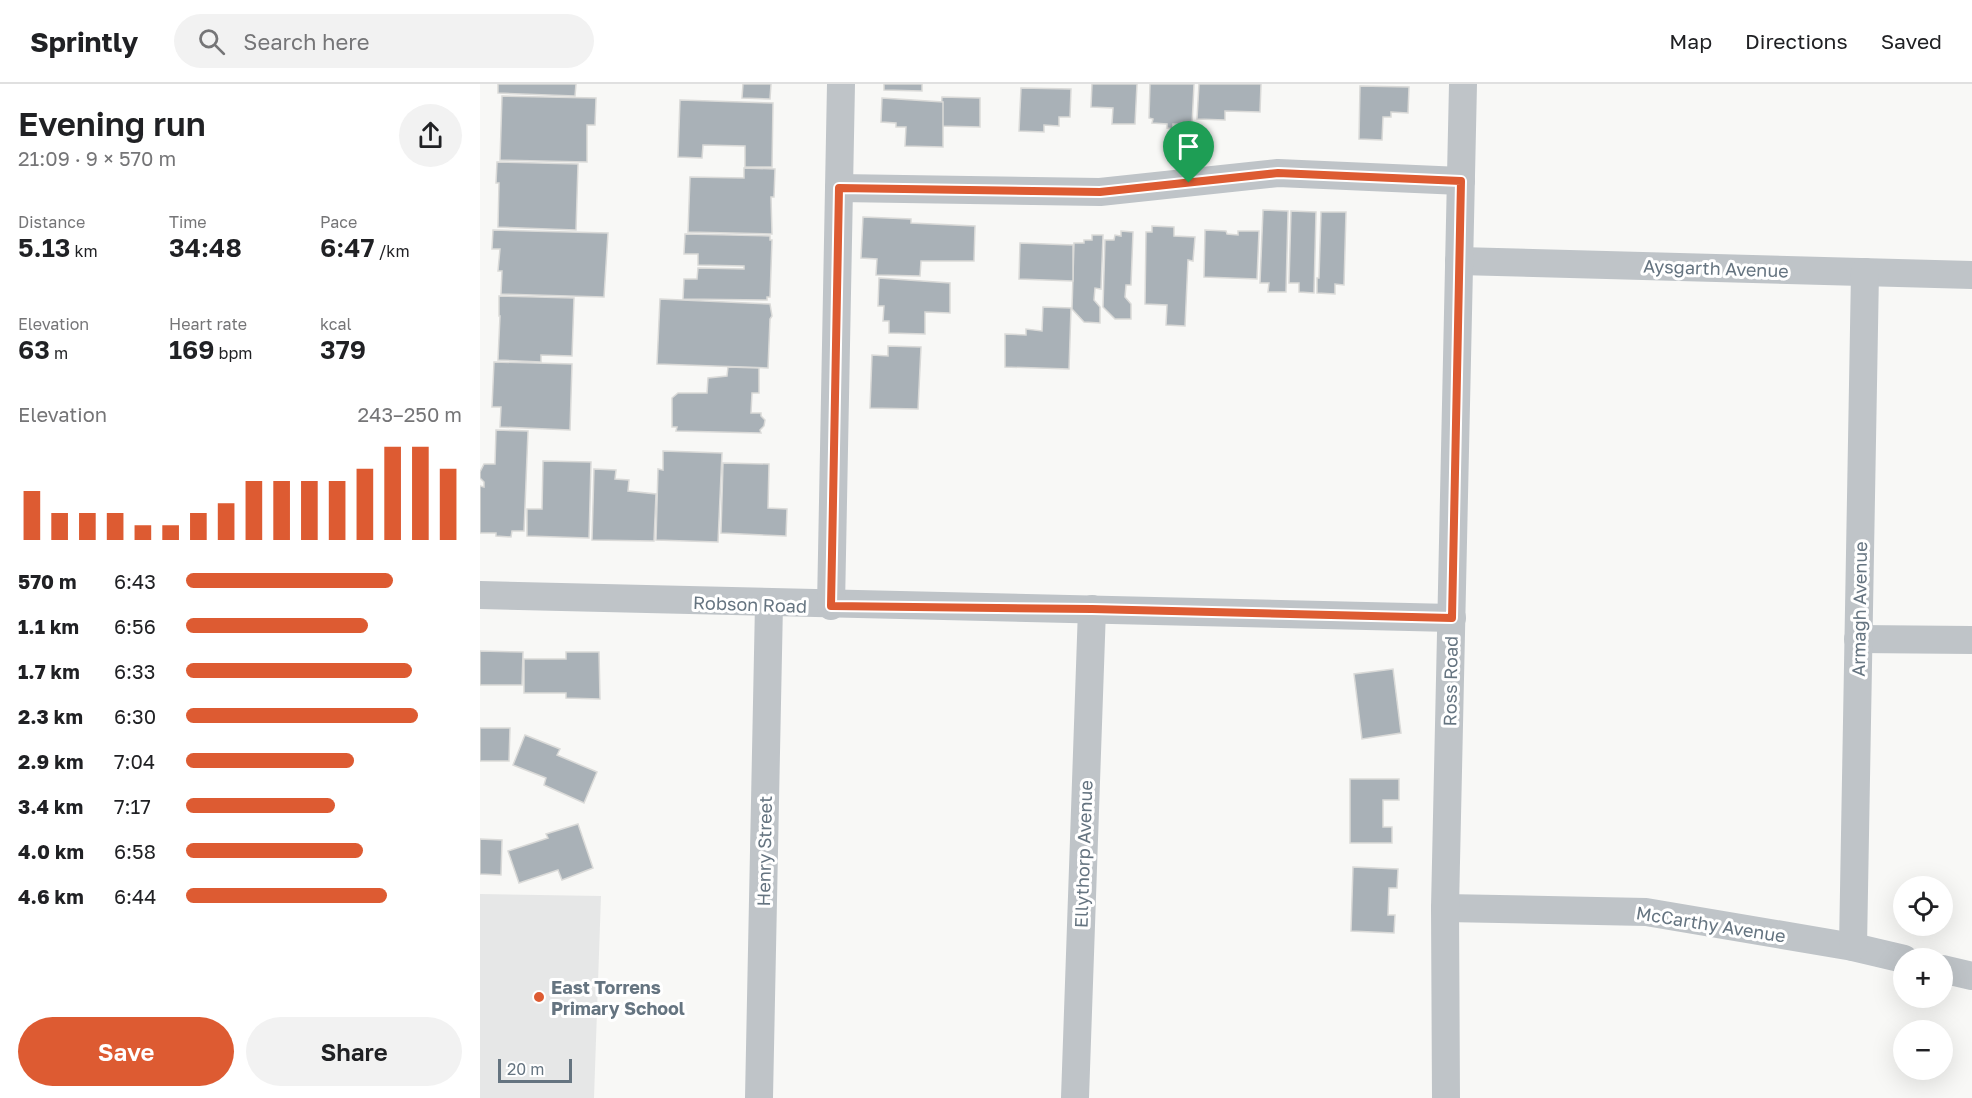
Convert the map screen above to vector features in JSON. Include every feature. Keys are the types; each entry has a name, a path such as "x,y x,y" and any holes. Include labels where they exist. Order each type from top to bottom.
{"street":[{"path":"831,606 840,84"},
{"name":"Ross Road","path":"1446,1098 1445,908 1463,84"},
{"path":"839,188 1100,192 1278,173 1461,181"},
{"name":"Aysgarth Avenue","path":"1459,261 1972,275"},
{"name":"Armagh Avenue","path":"1853,946 1865,272"},
{"name":"Robson Road","path":"480,595 831,606 1092,609 1452,618"},
{"name":"Henry Street","path":"759,1098 769,604"},
{"name":"Ellythorp Avenue","path":"1075,1098 1092,609"},
{"path":"1858,639 1972,640"},
{"name":"McCarthy Avenue","path":"1445,908 1647,912 1853,946 1893,956"},
{"path":"1953,972 1972,976"}],"shaded area":[{"name":"East Torrens Primary School","path":"480,894 601,896 594,1098 480,1098"}],"building":[{"path":"498,84 576,84 575,96 498,93"},
{"path":"743,84 771,84 770,99 742,98"},
{"path":"884,84 922,84 922,91 884,90"},
{"path":"1092,84 1137,84 1135,124 1112,124 1113,108 1091,107"},
{"path":"1150,84 1194,84 1192,125 1173,124 1173,129 1167,128 1167,124 1152,123 1153,119 1149,118"},
{"path":"1199,84 1261,84 1260,112 1225,111 1225,120 1197,119"},
{"path":"1360,86 1409,87 1408,113 1391,112 1391,117 1383,117 1382,140 1359,139"},
{"path":"1021,88 1071,89 1070,117 1059,117 1059,126 1044,125 1044,132 1019,131"},
{"path":"502,96 596,98 595,125 587,125 587,162 500,160"},
{"path":"942,97 980,98 980,127 940,126"},
{"path":"882,98 943,102 943,147 905,146 906,127 896,127 896,123 881,122"},
{"path":"680,100 773,103 772,167 745,167 745,146 703,145 702,158 678,157"},
{"path":"497,162 578,164 576,230 498,227"},
{"path":"744,168 775,169 774,197 771,197 772,234 688,232 690,177 744,178"},
{"path":"1263,210 1288,211 1286,292 1268,292 1269,283 1260,283"},
{"path":"1291,211 1316,212 1314,293 1299,292 1299,283 1289,283"},
{"path":"1321,212 1346,212 1344,285 1335,284 1335,294 1317,293"},
{"path":"863,217 911,219 911,223 975,226 974,261 921,261 920,276 876,275 877,259 861,258"},
{"path":"1152,226 1174,227 1174,236 1195,237 1193,261 1188,260 1185,326 1166,325 1167,305 1145,304 1146,232 1152,232"},
{"path":"493,230 608,233 604,297 501,294 502,271 498,271 500,249 492,249"},
{"path":"1205,230 1226,231 1227,234 1238,235 1238,231 1259,231 1257,279 1204,277"},
{"path":"1121,231 1133,232 1131,285 1126,285 1125,297 1131,304 1131,319 1115,319 1103,307 1105,240 1114,240 1115,235 1121,236"},
{"path":"685,234 770,236 772,240 770,297 767,297 767,300 683,299 684,279 697,279 698,268 744,269 744,266 698,265 698,254 684,254"},
{"path":"1092,235 1103,235 1101,289 1095,288 1094,300 1100,307 1100,323 1084,322 1072,309 1074,243 1092,240"},
{"path":"1020,243 1073,245 1073,281 1019,279"},
{"path":"879,278 950,283 950,313 925,312 925,334 889,333 889,321 883,321 884,306 878,306"},
{"path":"499,296 574,298 572,356 541,355 541,362 498,360"},
{"path":"660,299 770,304 772,316 768,368 657,364"},
{"path":"1043,307 1071,308 1069,369 1005,367 1005,334 1026,335 1026,329 1042,331"},
{"path":"888,346 921,347 918,409 870,408 872,355 888,356"},
{"path":"494,362 572,364 570,430 500,427 501,407 492,407"},
{"path":"728,367 759,368 759,393 752,393 751,413 761,413 765,420 760,430 761,433 676,431 677,427 672,427 672,398 678,393 707,393 708,378 727,376"},
{"path":"496,430 528,431 524,531 512,531 511,537 496,536 496,533 480,533 480,486 484,487 484,482 480,478 480,472 484,464 495,464"},
{"path":"663,451 722,453 718,542 656,540 658,469 663,470"},
{"path":"543,461 591,462 589,538 527,536 527,509 542,509"},
{"path":"723,463 769,464 768,508 787,509 786,536 721,533"},
{"path":"594,469 616,470 615,479 629,480 628,491 656,494 654,541 592,540"},
{"path":"480,651 523,652 522,685 480,685"},
{"path":"566,652 599,652 600,699 566,698 566,693 524,693 524,659 566,659"},
{"path":"1393,669 1401,733 1362,739 1354,674"},
{"path":"480,728 510,728 509,761 480,761"},
{"path":"525,735 560,749 557,755 597,772 584,803 544,785 546,778 513,765"},
{"path":"1350,779 1399,779 1399,800 1383,800 1383,827 1392,827 1392,843 1350,843"},
{"path":"578,824 593,868 562,880 558,870 519,883 508,851 548,838 546,834"},
{"path":"480,839 502,840 501,875 480,874"},
{"path":"1353,867 1398,869 1397,888 1389,888 1388,915 1395,915 1394,933 1351,931"}],"place":[{"name":"East Torrens Primary School","path":"539,997"}],"route":[{"path":"1278,173 1461,181 1452,618 1092,609 831,606 839,188 1100,192 1189,183 1278,173"}]}
